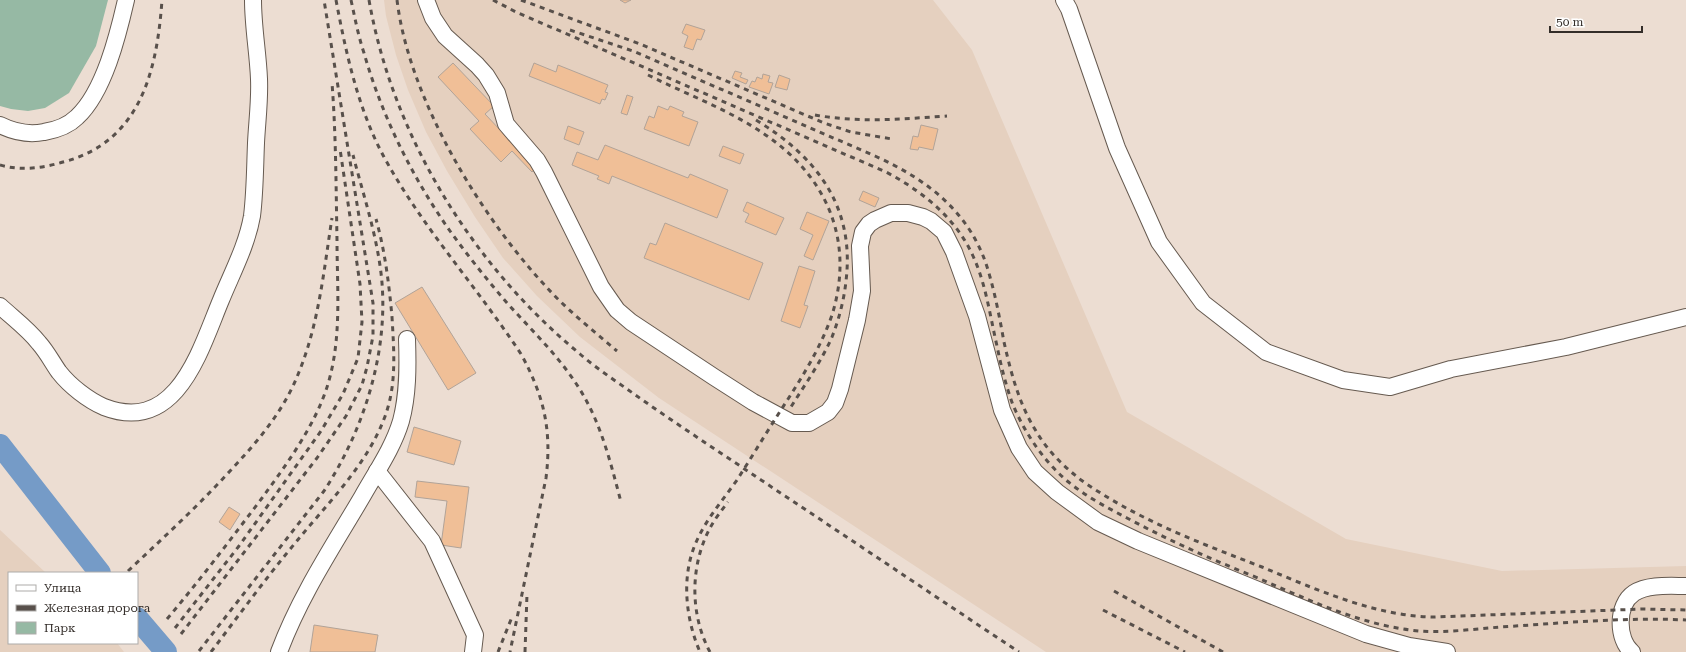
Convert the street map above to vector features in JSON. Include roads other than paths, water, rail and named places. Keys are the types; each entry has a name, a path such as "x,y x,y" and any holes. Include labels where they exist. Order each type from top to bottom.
{"lane":[{"path":"0,125 22,132 36,133 53,130 66,125 77,117 88,105 106,69 116,40 126,0"},
{"path":"0,306 26,329 39,343 60,373 72,386 104,407 126,412 145,410 163,402 178,390 195,364 241,251 252,217 259,80 254,30 253,0"},
{"path":"426,0 433,18 445,36 477,65 491,83 497,93 506,124 537,160 601,287 611,303 631,322 734,390 792,423 809,422 828,412 835,403 840,389 857,320 862,291 860,246 863,232 869,224 875,220 891,214 908,213 923,217 931,221 944,232 954,252 980,328 1002,410 1020,448 1036,472 1057,492 1098,522 1145,544 1366,634 1409,646 1448,652"},
{"path":"1064,0 1069,9 1117,148 1159,242 1203,303 1266,352 1343,380 1390,387 1451,370 1566,347 1686,318"},
{"path":"279,652 316,572 394,440 401,420 408,377 407,339"},
{"path":"377,471 432,541 475,635 473,652"},
{"path":"1632,652 1625,644 1620,626 1628,598 1634,593 1649,588 1686,586"}],"waterway":[{"path":"0,445 99,572"},
{"path":"138,619 166,652"}],"railway":[{"path":"0,165 24,168 55,164 89,152 111,138 127,120 140,100 149,77 160,26 162,0"},
{"path":"181,634 317,458 346,416 362,385 367,367 373,336 373,303 324,0"},
{"path":"336,0 344,40 360,100 367,120 384,157 415,208 521,354 529,369 541,399 547,429 548,444 546,478 510,652"},
{"path":"351,0 360,40 371,77 389,123 411,168 436,210 464,250 508,304 560,362 578,387 592,412 602,437 621,502"},
{"path":"369,0 381,51 397,101 418,149 443,195 473,239 505,281 541,319 593,365 649,405 1019,652"},
{"path":"397,0 404,38 417,78 433,118 453,157 476,195 500,231 526,264 552,293 617,351"},
{"path":"493,0 516,12 886,172 925,197 937,207 957,230 966,242 973,256 984,289 1010,398 1023,426 1042,455 1066,480 1111,510 1208,557 1337,611 1377,624 1419,631 1439,632 1594,621 1640,619 1686,620"},
{"path":"521,0 640,44 824,123 851,132 892,139"},
{"path":"570,30 633,51 875,156 914,177 931,189 961,218 973,235 983,255 998,309 1004,342 1016,388 1030,421 1040,438 1056,457 1081,480 1124,507 1192,539 1325,592 1369,607 1391,612 1413,616 1435,617 1642,609 1686,610"},
{"path":"648,75 736,117 769,137 784,149 801,166 815,184 826,204 834,224 839,246 840,268 838,291 832,315 821,341 801,378 737,480 700,533 692,553 687,578 687,603 692,628 700,652"},
{"path":"167,619 262,498 281,471 308,429 323,399 328,384 335,348 338,312 336,162 332,83"},
{"path":"815,115 864,120 947,116"},
{"path":"756,120 797,150 814,168 827,187 838,207 844,230 847,254 844,295 832,337 818,365 789,410"},
{"path":"175,628 239,546 321,431 343,394 358,358 362,322 360,284 340,149"},
{"path":"199,651 324,491 339,467 351,441 371,386 378,358 382,330 383,301 381,273 373,228 353,155"},
{"path":"128,571 218,484 260,437 286,400 306,353 316,315 332,218"},
{"path":"211,652 274,569 345,484 367,453 384,419 391,394 394,369 392,317 384,255 376,219"},
{"path":"710,652 703,638 696,607 696,575 698,559 709,530 715,519 728,502"},
{"path":"1114,591 1223,652"},
{"path":"525,652 527,594"},
{"path":"1103,610 1185,652"},
{"path":"498,652 512,617"}]}
